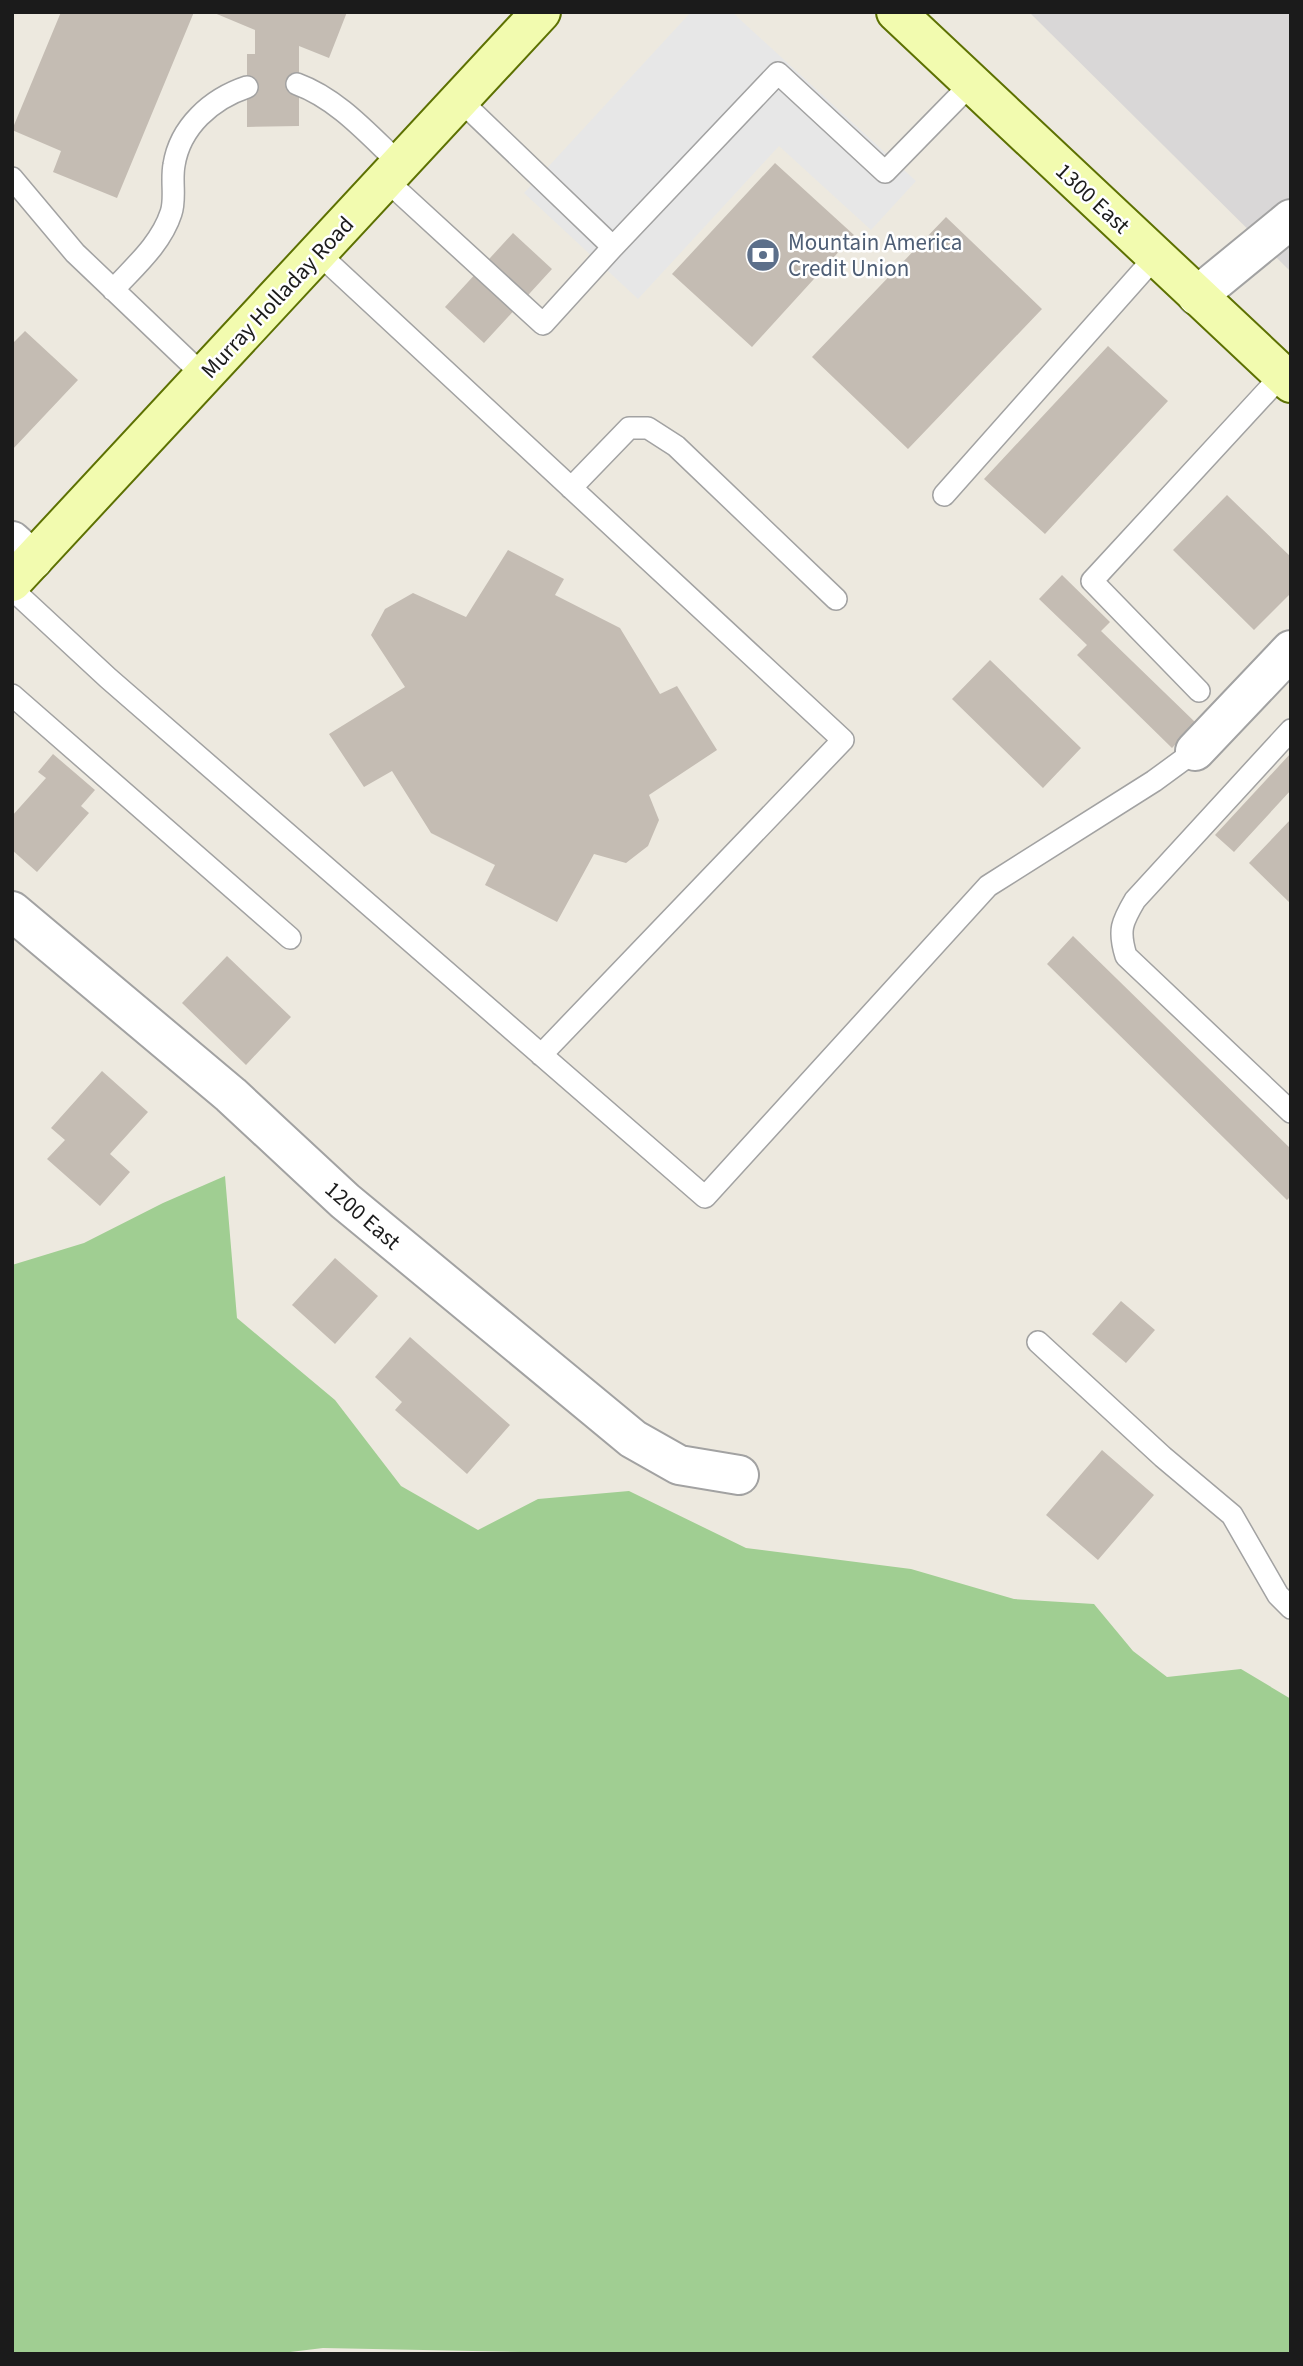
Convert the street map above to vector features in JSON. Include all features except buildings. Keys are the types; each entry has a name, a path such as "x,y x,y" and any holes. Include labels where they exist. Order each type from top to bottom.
{"main road":[{"name":"Murray Holladay Road","path":"18,568 204,376 541,12"},
{"name":"1300 East","path":"896,12 1287,379"}],"street":[{"path":"1197,296 1291,219"},
{"path":"1195,751 1291,649"},
{"name":"1200 East","path":"12,911 231,1095 345,1201 632,1439 679,1465 739,1475"}],"lane":[{"path":"297,84 326,98 393,172 543,324 778,74 885,172 972,83"},
{"path":"113,290 162,233 172,211 174,165 179,146 188,130 216,100 247,87"},
{"path":"460,100 613,247"},
{"path":"12,178 75,253 204,376"},
{"path":"318,253 843,740 541,1055"},
{"path":"944,495 1156,256"},
{"path":"1199,691 1092,581 1287,379"},
{"path":"571,488 629,428 648,428 676,446 836,599"},
{"path":"18,568 108,678 705,1197 988,887 1154,781 1195,751"},
{"path":"12,695 290,938"},
{"path":"1291,730 1135,900 1123,920 1121,939 1126,956 1291,1112"},
{"path":"1038,1342 1163,1457 1232,1515 1278,1595 1291,1608"}],"shaded area":[{"path":"691,12 732,12 916,181 871,230 779,146 638,299 524,193"},
{"path":"1029,12 1291,12 1291,272"}],"green space":[{"path":"225,1176 237,1318 335,1400 401,1486 478,1530 538,1499 629,1491 746,1548 911,1569 1014,1599 1094,1604 1133,1651 1167,1677 1241,1669 1291,1699 1291,2354 619,2354 323,2348 274,2354 12,2354 12,1265 84,1243 163,1203"}],"place":[{"name":"Mountain America Credit Union","path":"763,255"}]}
